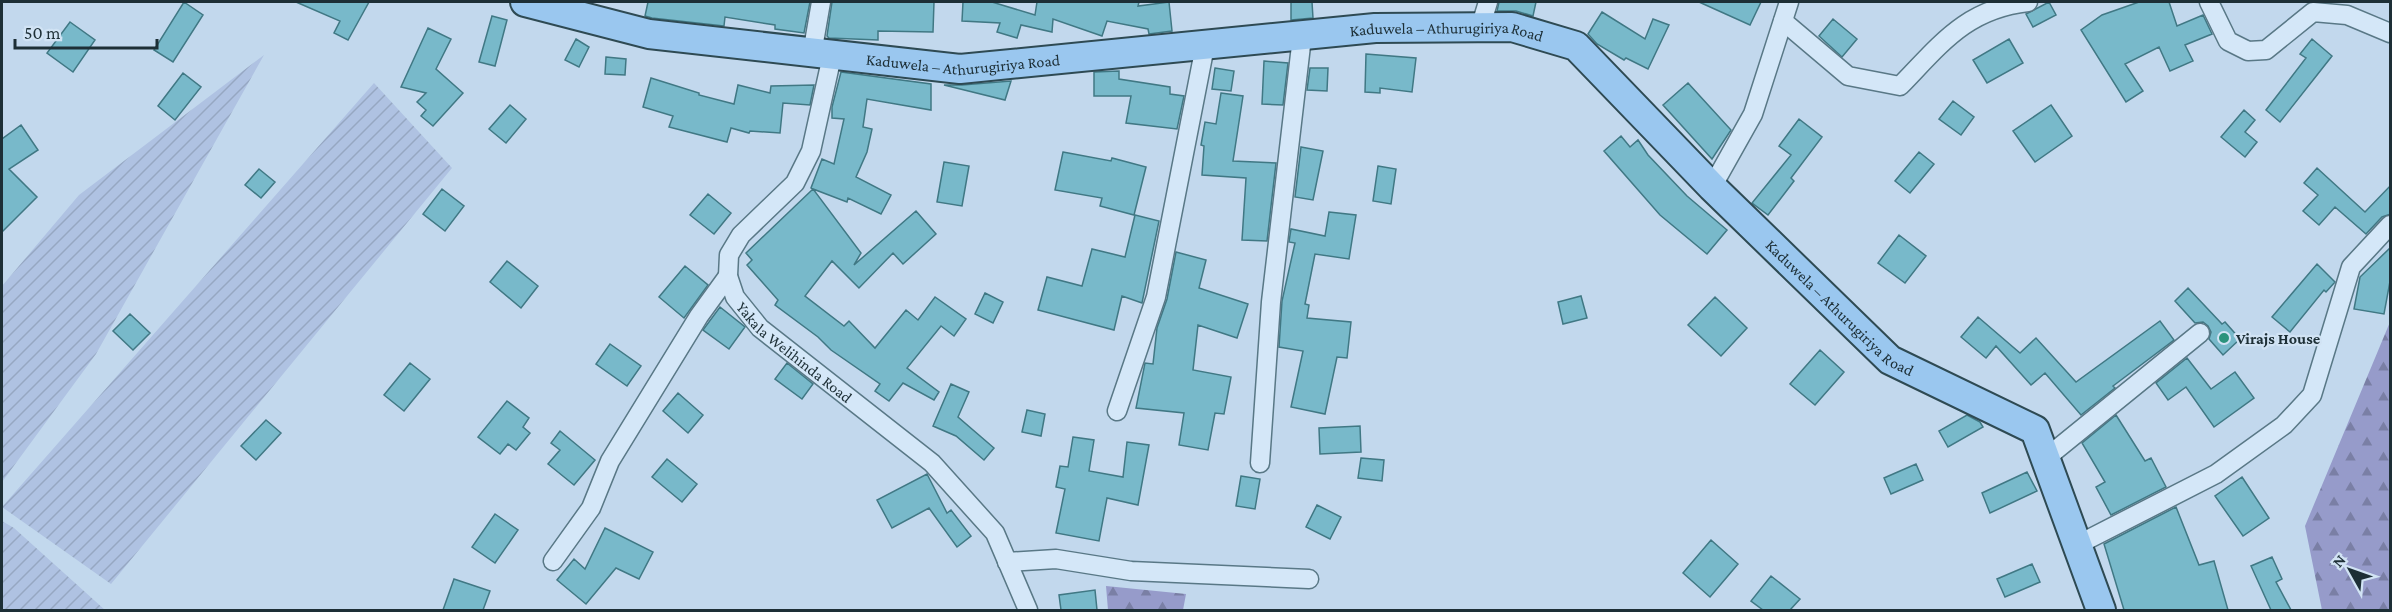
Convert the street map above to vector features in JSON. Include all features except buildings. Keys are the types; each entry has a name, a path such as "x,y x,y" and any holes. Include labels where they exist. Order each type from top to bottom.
{"main road":[{"name":"Kaduwela – Athurugiriya Road","path":"525,2 649,34 960,69 1302,37 1484,15 1512,27 1576,46 1712,187 1890,360 2035,429 2079,544 2101,610"}],"street":[{"path":"553,561 591,508 610,461 699,316 728,276 729,255 741,235 795,183 810,151 822,55 821,2"},
{"path":"1712,187 1753,114 1789,2"},
{"path":"1783,21 1848,76 1900,86 1955,29 2002,4 2028,2"},
{"path":"2209,2 2228,41 2248,51 2266,50 2313,12 2347,15 2391,33"},
{"path":"1260,463 1271,302 1302,37"},
{"path":"1117,411 1156,297 1205,46"},
{"path":"2079,544 2216,474 2284,425 2312,395 2351,267 2391,225"},
{"name":"Yakala Welihinda Road","path":"728,276 735,297 760,328 932,463 995,533 1028,610"},
{"path":"2046,458 2200,333"},
{"path":"1007,562 1056,559 1131,571 1310,579"}],"shaded area":[{"path":"264,55 96,354 2,482 2,286 79,195"},
{"path":"374,83 452,168 111,584 2,507"},
{"path":"2,521 14,528 105,610 2,610"}],"green space":[{"path":"2390,322 2390,610 2322,610 2305,526"},
{"path":"1106,586 1186,594 1183,610 1108,610"}],"place":[{"name":"Virajs House","path":"2224,338"}]}
